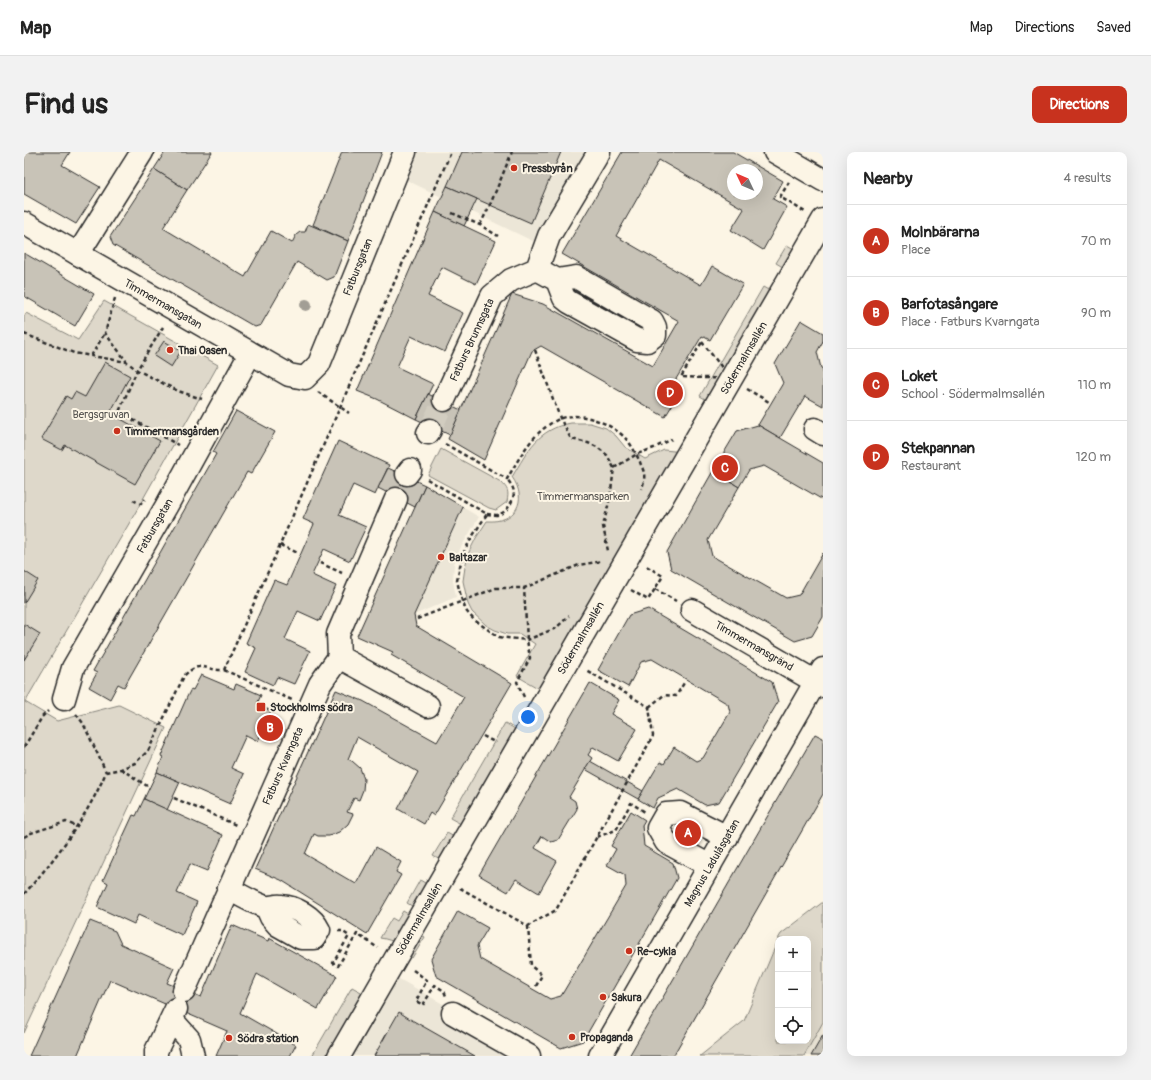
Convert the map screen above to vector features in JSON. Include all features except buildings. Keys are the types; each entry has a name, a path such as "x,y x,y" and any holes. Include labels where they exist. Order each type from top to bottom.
{"street":[{"path":"78,254 142,152"},
{"name":"Fatbursgatan","path":"305,378 319,364 405,152"},
{"path":"557,280 537,269 549,236 600,152"},
{"path":"776,152 806,177"},
{"name":"Södermalmsallén","path":"339,1056 737,383 823,220"},
{"name":"Timmermansgatan","path":"24,223 250,354 289,375 305,378"},
{"name":"Fatburs Brunnsgata","path":"444,400 492,296 511,280 537,269"},
{"name":"Fatbursgatan","path":"64,699 73,668 250,354"},
{"path":"396,499 338,634 339,658 428,706"},
{"name":"Timmermansgränd","path":"692,610 821,679"},
{"name":"Fatburs Kvarngata","path":"156,1056 156,1051 164,1031 177,1006 320,684 339,658"},
{"name":"Magnus Ladulåsgatan","path":"600,1056 821,679"},
{"path":"710,866 666,842 658,828 666,814 680,813 727,837"},
{"path":"228,889 267,908"},
{"path":"177,1006 189,1039 193,1056"},
{"path":"453,1014 529,1056"}],"path":[{"path":"224,670 451,152"},
{"path":"480,225 512,152"},
{"path":"800,208 780,197 806,177"},
{"path":"452,213 480,225 498,236"},
{"path":"91,356 105,333 120,278"},
{"path":"174,310 138,370 119,412 194,454"},
{"path":"105,333 127,362 138,370 178,391 222,405"},
{"path":"24,334 74,353 127,362"},
{"path":"681,376 702,342"},
{"path":"535,350 560,418 571,439 597,447 607,455 614,468 610,498 603,526 608,552"},
{"path":"305,378 314,389 349,413"},
{"path":"737,383 769,402"},
{"path":"507,479 523,451 534,437 544,428 560,418 574,416 587,417 602,422 615,429 626,439 636,454 644,474 643,488 639,495"},
{"path":"413,473 487,514 499,515 511,504 514,493 512,486 507,479 433,434"},
{"path":"614,468 636,454 654,448"},
{"path":"133,500 141,504 148,494"},
{"path":"487,514 472,536 464,552 460,566 457,581 462,601 467,612 474,620 499,637 527,640 556,628 571,613"},
{"path":"280,545 298,553"},
{"path":"417,620 496,588 524,588 579,565 602,560"},
{"path":"320,563 360,581"},
{"path":"642,597 648,600 663,576 656,572"},
{"path":"517,682 530,658 527,640 524,588"},
{"path":"655,588 672,598"},
{"path":"106,772 121,769 135,763 148,751 184,676 190,671 204,666 217,670 224,670 309,708"},
{"path":"595,675 649,707"},
{"path":"649,707 664,695 676,696 684,682"},
{"path":"24,747 42,717 64,699 83,723 106,772 99,789 76,826 43,872 24,894"},
{"path":"528,926 556,910 653,736 649,707"},
{"path":"121,769 147,786"},
{"path":"174,798 253,832"},
{"path":"596,837 616,830 632,803 649,814"},
{"path":"24,837 66,822 76,826"},
{"path":"469,893 528,926"},
{"path":"528,926 531,966 542,975 535,988"},
{"path":"349,936 333,963 338,966 357,934"},
{"path":"427,980 416,1001 423,1005 435,985"}],"shaded area":[{"path":"408,152 596,152 541,245 398,176"},
{"name":"Baltazar","path":"452,501 479,517 460,549 454,564 453,581 456,597 414,615"},
{"path":"387,972 534,1056 339,1056"},
{"path":"823,1022 823,1056 804,1056"}],"green space":[{"path":"787,245 808,257 798,276 776,263"},
{"path":"763,287 784,299 721,408 700,396"},
{"name":"Bergsgruvan","path":"104,301 218,365 134,515 25,702 57,721 119,705 166,728 24,1033 24,317 26,313 78,340"},
{"name":"Timmermansparken","path":"571,423 590,423 606,428 616,436 625,447 645,459 664,450 683,452 543,691 517,676 535,644 520,634 507,634 486,625 472,612 468,604 463,581 469,552 487,521 497,521 505,518 512,514 516,509 519,502 519,494 512,477 523,458 535,442 550,430"},
{"path":"441,449 501,482 507,490 507,502 496,510 489,508 428,475"},
{"path":"505,723 534,740 479,834 450,818"},
{"path":"447,833 472,847 458,870 433,856"},
{"path":"420,880 445,895 432,918 407,903"},
{"path":"823,902 823,1022 811,1043 811,936 780,936"},
{"path":"403,911 426,925 420,934 425,937 412,958 406,950 398,944 390,940 380,938 392,918 397,921"},
{"path":"775,947 775,1044 811,1044 804,1056 700,1056 744,1021"},
{"path":"352,987 383,1004 353,1056 312,1056"}],"tunnel":[{"path":"430,430 444,400"}],"place":[{"name":"Pressbyrån","path":"514,168"},
{"name":"Thai Oasen","path":"170,350"},
{"name":"Stekpannan","path":"670,393"},
{"name":"Timmermansgården","path":"117,431"},
{"name":"Loket","path":"725,468"},
{"name":"Baltazar","path":"441,557"},
{"name":"Stockholms södra","path":"261,707"},
{"name":"Barfotasångare","path":"270,728"},
{"name":"Molnbärarna","path":"688,833"},
{"name":"Re-cykla","path":"629,951"},
{"name":"Sakura","path":"603,997"},
{"name":"Propaganda","path":"572,1037"},
{"name":"Södra station","path":"229,1038"}]}
